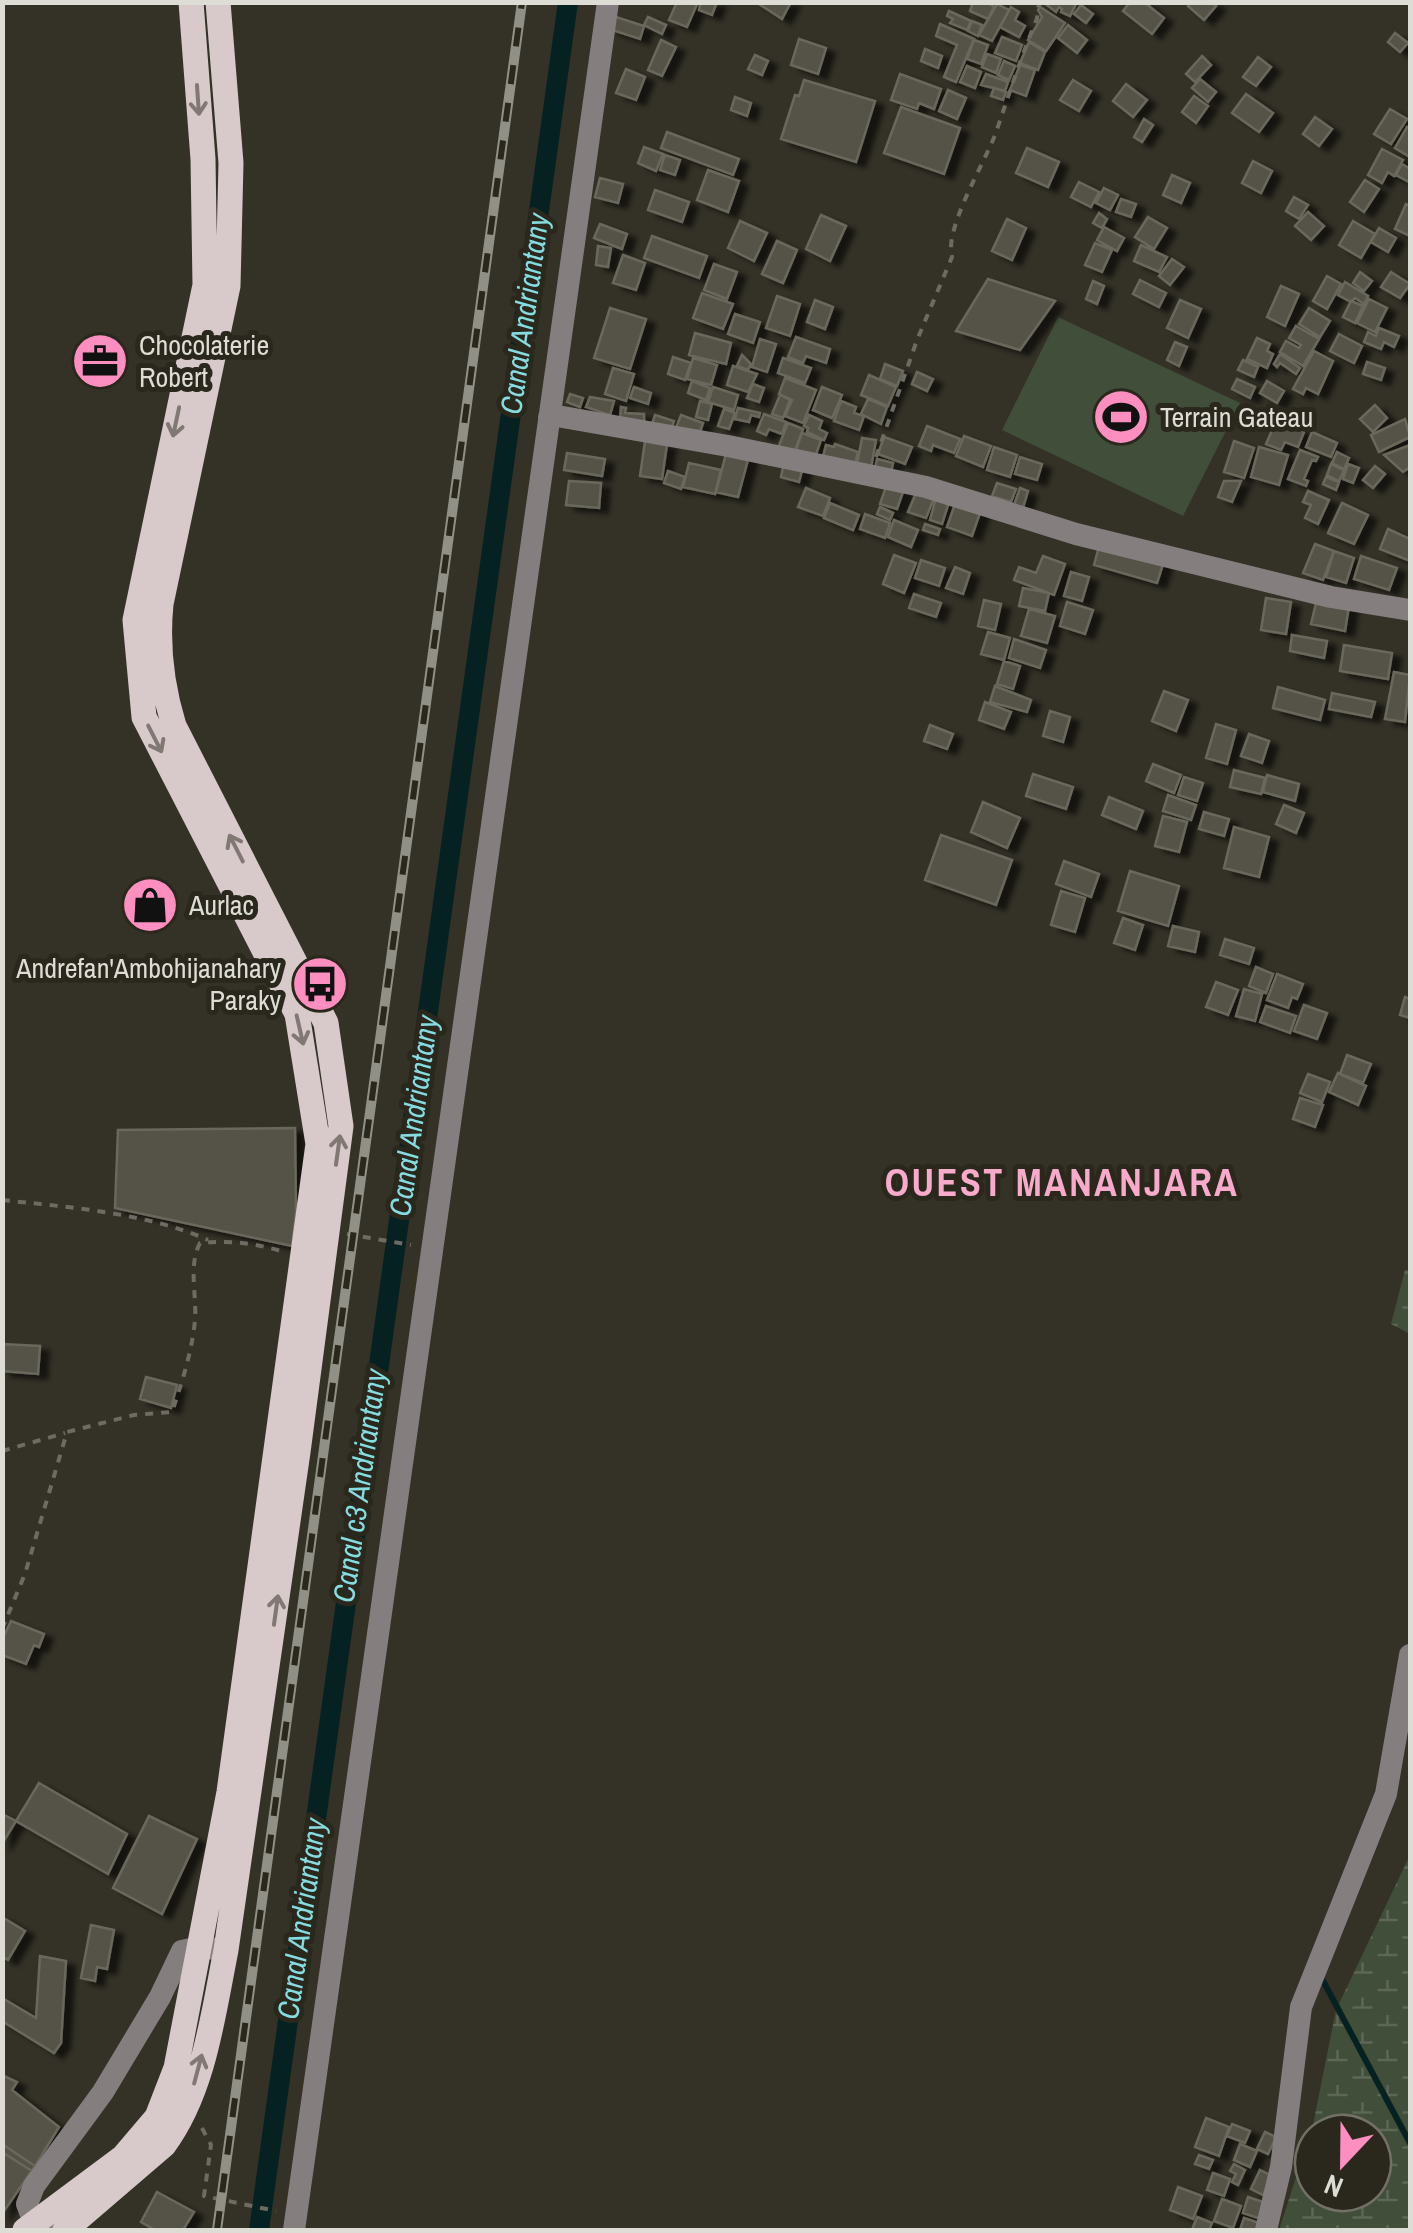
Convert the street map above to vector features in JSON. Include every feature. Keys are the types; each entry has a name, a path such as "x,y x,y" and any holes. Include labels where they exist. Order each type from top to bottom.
{"main road":[{"path":"35,2228 123,2156 157,2117 213,1948 229,1792 318,1144 301,1026 144,717 136,620 204,284 203,159 191,2"},
{"path":"65,2230 164,2145 189,2104 298,1452 341,1126 326,1023 174,726 165,697 161,604 228,286 231,163 218,2"}],"street":[{"path":"295,2223 608,2"},
{"path":"549,417 678,437 962,496 1076,534 1331,597 1410,610"},
{"path":"1266,2230 1281,2167 1301,2007 1386,1794 1410,1655"},
{"path":"35,2228 27,2204 34,2186 103,2092 160,1997 182,1951 213,1948"}],"path":[{"path":"872,477 880,440 952,257 952,236 996,131 1041,2"},
{"path":"2,1200 88,1210 186,1230 212,1242"},
{"path":"326,1234 355,1234 416,1246"},
{"path":"2,1451 134,1415 172,1412 190,1358 195,1318 194,1254 200,1243 256,1244 304,1257"},
{"path":"2,1629 25,1574 67,1432"},
{"path":"194,2114 211,2145 204,2196 295,2223"}],"green space":[{"name":"Terrain Gateau","path":"1058,317 1240,403 1183,516 1002,430"},
{"path":"1405,1270 1410,1270 1410,1334 1391,1324"},
{"path":"1410,1855 1410,2230 1279,2230 1293,2187 1293,2213 1393,2213 1393,2113 1315,2113 1336,2010"}],"building":[{"path":"677,2 698,2 687,27 669,20"},
{"path":"701,2 717,2 712,15 699,10"},
{"path":"756,2 791,2 782,19"},
{"path":"973,2 987,2 994,7 988,19 970,11"},
{"path":"1043,2 1077,2 1070,16"},
{"path":"1130,2 1144,2 1164,18 1152,34 1123,11"},
{"path":"1191,2 1212,2 1216,6 1204,20 1188,6"},
{"path":"997,4 1009,10 992,41 979,35"},
{"path":"1081,5 1093,14 1086,23 1074,14"},
{"path":"1011,7 1019,12 1015,20 1025,26 1019,37 1000,27"},
{"path":"1040,7 1065,23 1046,51 1028,40 1042,17"},
{"path":"949,11 971,21 967,30 950,23 953,19 947,16"},
{"path":"613,16 644,26 640,39 609,29"},
{"path":"648,17 666,25 662,34 644,25"},
{"path":"972,21 982,25 978,36 968,31"},
{"path":"940,24 974,39 956,82 944,77 957,45 936,36"},
{"path":"1068,25 1087,40 1077,53 1058,38"},
{"path":"1395,33 1408,43 1400,52 1388,42"},
{"path":"1002,37 1022,45 1016,61 995,53"},
{"path":"799,39 826,48 818,74 791,65"},
{"path":"661,40 676,47 662,76 648,70"},
{"path":"974,40 988,45 981,64 967,59"},
{"path":"1029,42 1045,52 1038,70 1020,63"},
{"path":"925,49 942,56 938,68 921,61"},
{"path":"987,54 1001,59 996,73 982,67"},
{"path":"755,55 768,61 762,75 748,69"},
{"path":"1202,56 1211,65 1195,82 1186,74"},
{"path":"1258,57 1271,67 1256,86 1243,77"},
{"path":"1004,61 1015,66 1009,80 998,75"},
{"path":"1020,65 1035,70 1026,96 1010,90"},
{"path":"967,66 981,72 975,88 960,82"},
{"path":"626,69 645,77 636,100 616,93"},
{"path":"900,74 941,89 934,109 919,103 917,109 891,100"},
{"path":"986,74 1008,82 1005,91 981,85"},
{"path":"1200,79 1216,92 1208,102 1192,88"},
{"path":"804,80 875,101 856,162 781,139"},
{"path":"1073,80 1091,91 1079,111 1060,100"},
{"path":"1126,84 1147,100 1133,117 1113,101"},
{"path":"994,88 1006,92 1003,100 991,96"},
{"path":"948,90 966,98 957,119 939,111"},
{"path":"1246,94 1273,113 1259,132 1232,113"},
{"path":"1194,96 1208,106 1196,123 1182,112"},
{"path":"735,97 751,103 747,116 731,110"},
{"path":"901,107 960,128 944,174 884,153"},
{"path":"1390,109 1407,119 1391,144 1374,134"},
{"path":"1315,117 1332,129 1319,146 1303,134"},
{"path":"1144,119 1153,125 1142,142 1134,137"},
{"path":"1407,127 1410,129 1410,157 1395,148"},
{"path":"667,132 739,159 733,175 661,148"},
{"path":"644,147 663,154 656,171 638,163"},
{"path":"1027,148 1059,162 1048,187 1016,173"},
{"path":"1382,149 1403,160 1394,176 1388,172 1382,183 1368,175"},
{"path":"665,155 680,160 675,175 660,170"},
{"path":"1253,161 1272,171 1261,193 1242,183"},
{"path":"1402,164 1410,169 1409,182 1396,175"},
{"path":"708,170 739,181 728,212 697,200"},
{"path":"1172,175 1190,183 1181,203 1163,195"},
{"path":"600,178 623,184 618,203 595,197"},
{"path":"1365,180 1379,189 1364,212 1350,202"},
{"path":"1079,182 1099,192 1091,207 1071,197"},
{"path":"1104,188 1118,195 1110,210 1096,203"},
{"path":"655,190 689,202 682,222 648,210"},
{"path":"1294,197 1308,205 1299,219 1286,211"},
{"path":"1121,199 1136,204 1131,217 1116,212"},
{"path":"1406,204 1410,206 1410,236 1395,229"},
{"path":"1308,212 1324,226 1311,240 1295,226"},
{"path":"1099,213 1107,219 1102,228 1093,223"},
{"path":"821,215 846,226 830,261 806,249"},
{"path":"1148,217 1167,228 1154,249 1135,237"},
{"path":"1007,219 1026,228 1012,260 992,251"},
{"path":"740,221 767,233 754,261 728,248"},
{"path":"1353,221 1375,234 1361,258 1339,245"},
{"path":"600,224 627,234 622,249 594,238"},
{"path":"1104,227 1124,238 1117,251 1097,240"},
{"path":"1379,228 1396,238 1388,252 1371,242"},
{"path":"652,236 707,256 699,278 644,258"},
{"path":"777,241 797,250 783,283 762,274"},
{"path":"1095,243 1112,250 1102,272 1085,265"},
{"path":"1141,245 1167,257 1159,272 1134,261"},
{"path":"598,246 611,248 608,267 596,265"},
{"path":"623,255 645,263 636,290 613,283"},
{"path":"1172,259 1184,267 1170,285 1159,276"},
{"path":"714,264 737,272 727,299 704,290"},
{"path":"1360,272 1372,281 1364,291 1353,283"},
{"path":"1391,272 1410,284 1400,298 1381,287"},
{"path":"1327,276 1341,284 1327,309 1313,301"},
{"path":"988,279 1055,301 1020,350 956,331"},
{"path":"1140,280 1166,293 1159,307 1133,294"},
{"path":"1093,281 1104,286 1097,304 1086,299"},
{"path":"1345,282 1368,296 1364,304 1338,295"},
{"path":"1281,286 1299,294 1285,326 1267,317"},
{"path":"702,293 733,304 723,329 693,318"},
{"path":"777,296 800,304 790,336 766,328"},
{"path":"1369,299 1387,308 1375,332 1357,323"},
{"path":"815,300 833,307 825,329 807,322"},
{"path":"1180,300 1201,309 1188,338 1167,328"},
{"path":"1351,301 1363,306 1355,323 1343,317"},
{"path":"610,308 646,319 630,369 594,358"},
{"path":"1309,308 1330,321 1320,337 1299,324"},
{"path":"735,314 760,322 753,343 728,334"},
{"path":"1296,326 1319,339 1303,366 1280,352 1286,341 1299,348 1301,345 1289,338"},
{"path":"1379,328 1399,336 1394,347 1384,342 1381,349 1364,342 1368,332 1376,336"},
{"path":"695,333 731,343 726,364 689,355"},
{"path":"1339,334 1362,346 1354,363 1330,351"},
{"path":"796,337 830,349 826,363 806,356 803,363 788,357"},
{"path":"1257,338 1270,344 1267,351 1273,354 1267,368 1247,359"},
{"path":"760,339 776,344 767,372 752,367"},
{"path":"1175,342 1187,347 1179,366 1167,360"},
{"path":"1314,351 1333,361 1318,394 1306,388 1303,394 1293,389"},
{"path":"1280,354 1300,368 1296,374 1280,363 1277,367 1274,364"},
{"path":"742,355 751,364 748,370 737,366"},
{"path":"673,357 691,363 685,380 668,374"},
{"path":"693,358 717,365 711,385 687,379"},
{"path":"783,358 811,368 805,383 778,373"},
{"path":"1243,360 1258,367 1254,377 1238,370"},
{"path":"1367,362 1385,368 1381,380 1363,374"},
{"path":"885,364 903,371 897,386 880,379"},
{"path":"733,366 757,374 748,392 727,385"},
{"path":"613,368 634,374 626,401 605,394"},
{"path":"917,372 933,379 927,391 912,384"},
{"path":"869,375 896,387 888,406 861,395"},
{"path":"785,378 816,390 803,423 785,416 792,400 779,394"},
{"path":"1237,379 1255,387 1250,398 1232,389"},
{"path":"692,381 710,388 706,400 688,393"},
{"path":"1267,381 1284,391 1277,403 1260,393"},
{"path":"753,384 764,388 759,402 747,398"},
{"path":"634,387 651,393 648,404 630,398"},
{"path":"713,387 738,395 734,410 708,402"},
{"path":"822,387 842,395 832,418 813,410"},
{"path":"570,394 583,398 580,407 567,402"},
{"path":"780,395 790,400 783,418 772,414"},
{"path":"590,397 614,401 610,415 586,407"},
{"path":"868,399 887,407 881,424 861,414"},
{"path":"700,401 712,404 708,420 696,417"},
{"path":"841,401 856,407 854,413 864,416 859,430 834,421"},
{"path":"1375,405 1387,418 1373,432 1360,419"},
{"path":"621,407 626,408 625,413 644,414 644,422 620,420"},
{"path":"738,408 760,413 759,417 751,415 749,422 735,419"},
{"path":"724,409 735,413 729,429 718,426"},
{"path":"764,414 786,422 782,434 769,429 766,435 757,431"},
{"path":"655,415 674,421 671,430 652,424"},
{"path":"681,415 703,423 699,435 676,428"},
{"path":"809,415 822,421 819,429 827,433 824,440 807,432 804,426"},
{"path":"1277,419 1304,432 1298,447 1285,442 1281,450 1266,444"},
{"path":"1405,419 1410,437 1379,452 1371,435"},
{"path":"788,423 803,429 794,453 778,448"},
{"path":"927,426 960,439 954,453 933,445 931,451 919,446"},
{"path":"1312,432 1337,443 1331,457 1306,447"},
{"path":"802,433 821,440 814,460 795,453"},
{"path":"964,436 991,446 983,467 956,456"},
{"path":"884,437 912,447 905,464 878,454"},
{"path":"862,438 876,440 871,468 857,465"},
{"path":"645,441 667,444 662,479 640,476"},
{"path":"1234,441 1254,448 1244,478 1224,472"},
{"path":"826,445 858,452 855,464 823,457"},
{"path":"1410,445 1410,467 1403,472 1384,455"},
{"path":"994,447 1017,455 1010,477 987,470"},
{"path":"1259,447 1288,455 1279,485 1251,477"},
{"path":"727,450 749,456 738,497 716,492"},
{"path":"1300,450 1318,457 1312,460 1304,479 1308,481 1306,486 1288,479"},
{"path":"1337,452 1349,458 1344,469 1332,463"},
{"path":"567,453 605,459 602,476 564,470"},
{"path":"1020,457 1042,464 1037,480 1015,474"},
{"path":"877,459 893,463 891,473 875,469"},
{"path":"784,462 803,467 799,482 781,477"},
{"path":"689,463 721,470 715,494 683,487"},
{"path":"1331,464 1344,470 1339,481 1327,475"},
{"path":"1348,464 1359,468 1353,483 1343,479"},
{"path":"1375,466 1385,474 1373,488 1363,480"},
{"path":"668,471 685,477 681,489 664,483"},
{"path":"1326,477 1339,482 1336,490 1323,484"},
{"path":"569,481 601,483 599,508 566,505"},
{"path":"1224,481 1241,481 1232,502 1218,497"},
{"path":"997,483 1016,489 1011,502 992,496"},
{"path":"887,484 904,489 897,509 880,504"},
{"path":"806,488 830,498 823,516 798,507"},
{"path":"1020,488 1028,491 1022,511 1013,508"},
{"path":"917,491 934,498 926,518 908,512"},
{"path":"1308,491 1329,500 1318,524 1305,518 1311,505 1303,502"},
{"path":"936,498 949,502 942,524 930,520"},
{"path":"956,501 981,510 972,536 947,527"},
{"path":"830,503 859,515 853,530 824,518"},
{"path":"1342,503 1368,515 1354,544 1328,533"},
{"path":"880,507 893,513 890,520 877,514"},
{"path":"865,514 890,523 885,538 860,529"},
{"path":"894,520 918,530 911,547 888,537"},
{"path":"925,524 940,529 938,535 923,530"},
{"path":"1388,529 1410,539 1410,561 1380,549"},
{"path":"1100,543 1164,561 1157,583 1094,565"},
{"path":"1315,544 1334,551 1323,580 1303,573"},
{"path":"1334,551 1354,558 1346,583 1326,577"},
{"path":"894,555 916,563 904,593 883,584"},
{"path":"1043,556 1065,564 1054,595 1014,580 1019,567 1036,573"},
{"path":"1361,556 1397,568 1389,590 1354,579"},
{"path":"921,560 945,568 939,586 915,578"},
{"path":"955,567 970,573 963,594 946,588"},
{"path":"1071,572 1089,577 1082,601 1064,596"},
{"path":"1023,588 1049,593 1045,611 1019,606"},
{"path":"914,594 941,603 936,617 909,608"},
{"path":"1318,595 1349,606 1345,631 1311,624"},
{"path":"1266,598 1291,602 1286,634 1261,630"},
{"path":"984,600 1001,604 995,630 978,626"},
{"path":"1067,602 1093,610 1085,634 1060,626"},
{"path":"1029,609 1055,616 1047,643 1021,636"},
{"path":"988,632 1010,638 1004,660 981,654"},
{"path":"1292,635 1327,641 1324,658 1290,651"},
{"path":"1014,639 1046,650 1040,668 1009,658"},
{"path":"1344,645 1392,653 1388,679 1340,671"},
{"path":"1004,661 1020,666 1013,689 997,684"},
{"path":"1394,672 1410,675 1405,722 1385,719"},
{"path":"995,686 1031,700 1027,712 990,702"},
{"path":"1278,687 1325,700 1320,720 1273,708"},
{"path":"1164,691 1188,700 1176,731 1152,721"},
{"path":"1332,693 1375,702 1371,717 1329,709"},
{"path":"985,702 1011,712 1004,729 979,720"},
{"path":"1050,711 1070,717 1063,742 1043,736"},
{"path":"1216,724 1236,730 1227,764 1206,758"},
{"path":"930,725 953,734 947,749 924,741"},
{"path":"1249,734 1269,741 1262,763 1241,756"},
{"path":"1153,764 1181,775 1174,793 1146,781"},
{"path":"1234,770 1265,778 1261,794 1230,787"},
{"path":"1033,774 1073,787 1066,809 1026,796"},
{"path":"1267,775 1299,784 1295,801 1263,792"},
{"path":"1184,777 1203,783 1197,801 1178,795"},
{"path":"1168,795 1196,805 1191,820 1163,811"},
{"path":"1109,797 1143,811 1136,829 1102,815"},
{"path":"983,802 1020,818 1007,848 971,832"},
{"path":"1284,805 1304,813 1296,833 1276,824"},
{"path":"1204,812 1229,819 1224,836 1199,829"},
{"path":"1163,816 1187,822 1179,852 1155,846"},
{"path":"1234,827 1269,837 1259,877 1224,868"},
{"path":"941,835 1012,860 996,905 925,880"},
{"path":"1064,861 1099,874 1091,897 1056,884"},
{"path":"1130,871 1179,886 1168,926 1118,911"},
{"path":"1061,891 1085,898 1075,932 1051,925"},
{"path":"1123,918 1143,925 1135,950 1114,943"},
{"path":"1173,926 1199,932 1195,952 1168,946"},
{"path":"1225,939 1254,948 1249,964 1220,955"},
{"path":"1256,967 1273,974 1266,993 1249,986"},
{"path":"1277,974 1303,984 1288,1008 1267,1000"},
{"path":"1216,982 1238,990 1228,1015 1206,1007"},
{"path":"1244,989 1262,994 1255,1021 1236,1016"},
{"path":"1405,997 1410,999 1410,1018 1400,1015"},
{"path":"1304,1005 1327,1013 1317,1039 1294,1031"},
{"path":"1266,1006 1296,1016 1290,1033 1260,1022"},
{"path":"1347,1055 1371,1064 1363,1083 1340,1074"},
{"path":"1338,1073 1366,1086 1358,1105 1329,1092"},
{"path":"1308,1074 1330,1082 1322,1102 1300,1093"},
{"path":"1300,1098 1323,1105 1315,1127 1293,1119"},
{"path":"295,1128 296,1212 292,1246 115,1208 118,1130"},
{"path":"2,1344 40,1346 38,1374 2,1371"},
{"path":"146,1377 177,1385 171,1408 140,1399"},
{"path":"11,1621 44,1634 26,1664 2,1655 2,1640"},
{"path":"39,1783 127,1834 108,1874 16,1821"},
{"path":"2,1814 16,1821 2,1844"},
{"path":"149,1816 197,1839 162,1914 113,1888"},
{"path":"2,1917 25,1931 8,1960 2,1956"},
{"path":"91,1925 114,1930 107,1969 97,1967 95,1981 81,1978"},
{"path":"40,1956 66,1961 61,2043 54,2053 2,2021 2,1998 36,2018"},
{"path":"2,2075 17,2082 12,2090 59,2127 32,2171 2,2152"},
{"path":"1206,2118 1229,2127 1219,2156 1195,2147"},
{"path":"1232,2124 1250,2131 1245,2143 1227,2136"},
{"path":"1265,2132 1276,2137 1268,2154 1257,2149"},
{"path":"2,2144 35,2166 2,2214"},
{"path":"1240,2144 1257,2151 1250,2167 1234,2160"},
{"path":"1199,2155 1213,2160 1209,2169 1195,2164"},
{"path":"1234,2164 1245,2170 1238,2185 1232,2182 1236,2174 1230,2171"},
{"path":"1260,2170 1272,2176 1263,2195 1251,2189"},
{"path":"1213,2173 1230,2179 1224,2196 1207,2190"},
{"path":"1178,2187 1202,2196 1193,2219 1170,2210"},
{"path":"157,2192 194,2212 183,2230 155,2230 141,2222"},
{"path":"1248,2197 1266,2203 1261,2219 1243,2213"},
{"path":"1222,2199 1241,2206 1233,2228 1214,2221"},
{"path":"1197,2217 1212,2223 1209,2230 1192,2230"},
{"path":"1244,2218 1259,2223 1256,2230 1240,2230"}],"waterway":[{"name":"Canal c3 Andriantany","path":"259,2230 568,2"},
{"name":"Canal c3 Andriantany","path":"254,2230 466,741"},
{"path":"1321,1977 1410,2143"}],"railway":[{"path":"217,2230 522,2"}],"place":[{"name":"Chocolaterie Robert","path":"100,361"},
{"name":"Terrain Gateau","path":"1121,417"},
{"name":"Aurlac","path":"150,905"},
{"name":"Andrefan'Ambohijanahary Paraky","path":"320,984"}],"district":[{"name":"OUEST MANANJARA","path":"1062,1183"}],"water label":[{"name":"Canal Andriantany","path":"525,314"},
{"name":"Canal Andriantany","path":"414,1116"},
{"name":"Canal Andriantany","path":"302,1919"}]}
